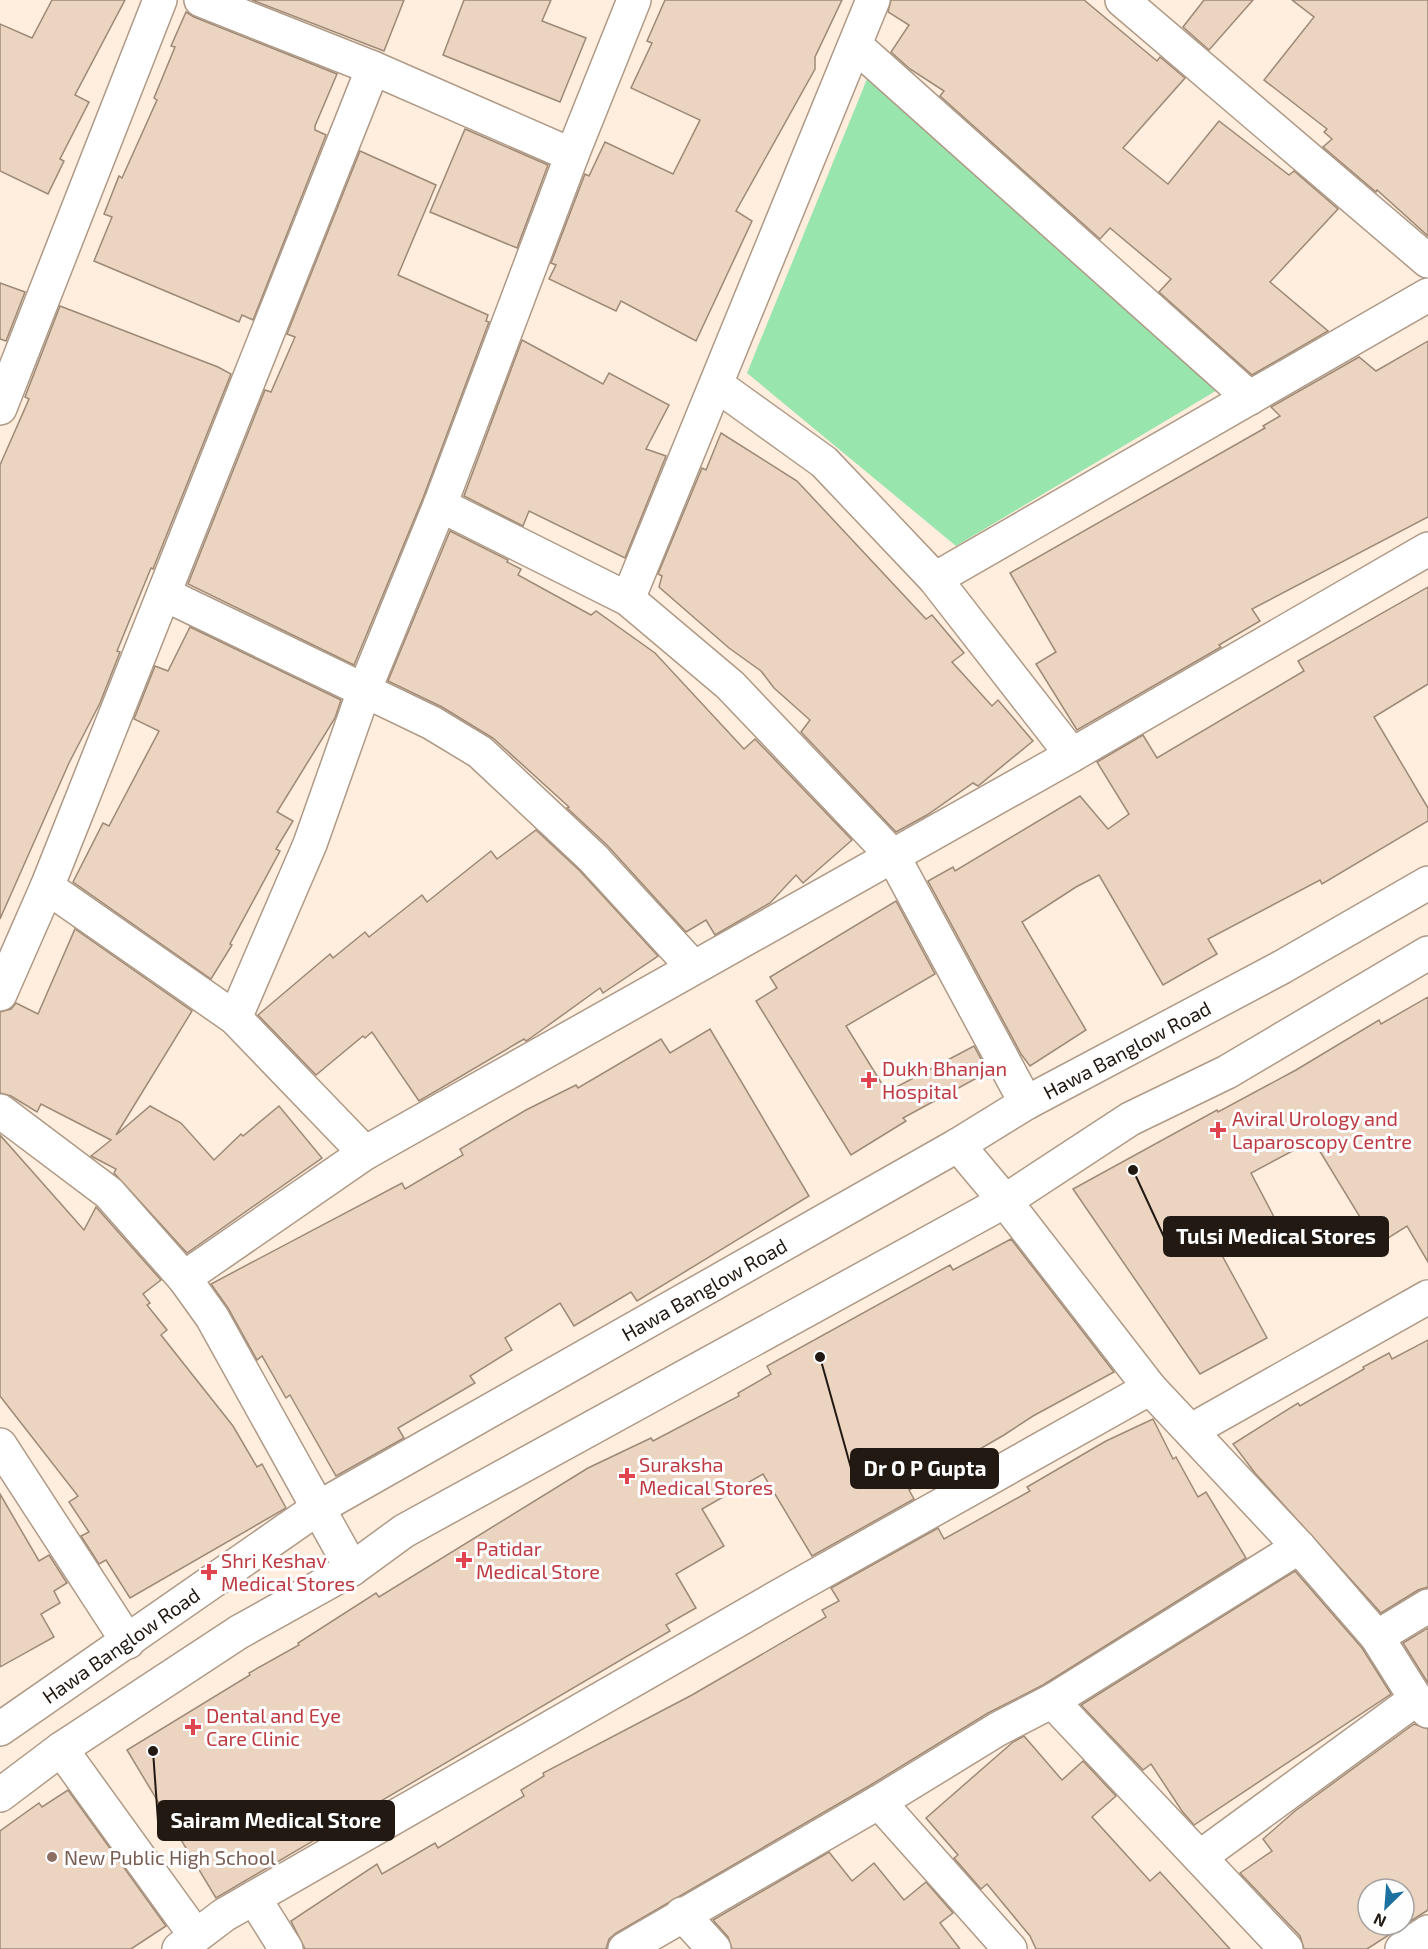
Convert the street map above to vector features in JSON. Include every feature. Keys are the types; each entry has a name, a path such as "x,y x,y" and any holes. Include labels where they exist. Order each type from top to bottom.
{"street":[{"path":"0,408 13,341 160,0"},
{"path":"201,0 373,68 572,155"},
{"path":"235,1018 310,844 364,691 440,505 572,155 634,0"},
{"path":"628,599 873,0"},
{"path":"1122,0 1428,261"},
{"path":"855,45 1250,398"},
{"path":"0,994 47,887 373,68"},
{"path":"935,579 1428,295"},
{"path":"717,385 824,462 935,579 1072,755"},
{"path":"440,505 628,599 730,685 893,856 1026,1103"},
{"path":"184,1278 365,1153 1072,755 1428,549"},
{"path":"164,594 432,723 480,752 593,858 693,967"},
{"name":"Hawa Banglow Road","path":"0,1729 318,1508 958,1145 1026,1103 1282,968 1428,883"},
{"path":"47,887 235,1018 365,1153"},
{"path":"0,1795 62,1749 239,1632 352,1569 404,1531 1005,1201 1130,1119 1227,1072 1428,953"},
{"path":"0,1111 109,1193 184,1278 212,1317 352,1569"},
{"path":"958,1145 1005,1201 1150,1388 1192,1430 1299,1547 1377,1637 1422,1705 1200,1857"},
{"path":"1192,1430 1428,1297"},
{"path":"62,1749 187,1942 254,1898 790,1590 1150,1388"},
{"path":"0,1445 128,1642"},
{"path":"625,1949 879,1802 998,1729 1052,1701 1299,1547"},
{"path":"1377,1637 1428,1606"},
{"path":"1052,1701 1286,1949"},
{"path":"879,1802 1010,1949"},
{"path":"254,1898 286,1949"},
{"path":"682,1914 714,1949"},
{"path":"1402,1949 1428,1932"}],"green space":[{"path":"867,79 1219,389 956,546 747,373"}],"building":[{"path":"52,0 125,0 75,95 89,102 60,159 64,161 48,194 0,171 0,24 32,38"},
{"path":"252,0 404,0 384,51"},
{"path":"464,0 551,0 542,21 586,38 560,102 443,55"},
{"path":"665,0 842,0 815,57 815,69 736,211 752,221 696,341 621,301 616,311 549,279 556,265 551,263 585,174 589,176 605,142 673,174 700,120 631,88 652,43 647,41"},
{"path":"891,0 1084,0 1157,61 1160,57 1185,78 1123,148 1168,184 1219,121 1289,175 1294,171 1338,209 1270,282 1328,331 1252,375 1159,292 1171,279 1110,228 1100,239 940,96 944,91 910,69 891,52 909,25 888,12"},
{"path":"1204,0 1253,0 1209,50 1183,27"},
{"path":"1292,0 1428,0 1428,236 1377,190 1376,192 1323,147 1332,139 1324,132 1327,129 1264,80 1314,17"},
{"path":"186,12 337,74 315,126 315,130 326,135 253,320 242,315 239,322 94,261 112,217 104,214 119,176 122,178 157,100 154,98 175,47 171,46"},
{"path":"465,129 548,165 517,248 430,212"},
{"path":"360,151 436,185 398,275 488,315 486,321 489,322 423,498 354,665 188,584 265,390 271,392 295,337 287,334"},
{"path":"0,283 25,292 6,341 0,339"},
{"path":"60,306 231,374 153,569 151,568 117,651 120,652 100,703 69,763 0,919 0,465 29,399 25,397"},
{"path":"522,340 603,384 609,373 669,405 646,449 666,456 625,558 529,511 523,526 464,496"},
{"path":"1428,341 1428,517 1252,609 1260,621 1219,645 1221,647 1077,730 1036,664 1056,652 1010,573 1265,428 1263,426 1280,416 1271,407 1359,357 1376,371"},
{"path":"721,433 797,481 926,619 932,615 964,653 952,662 992,706 998,700 1033,741 978,786 973,783 927,815 896,832 801,732 810,720 774,688 761,671 729,648 659,587 662,576 658,574 702,468 706,470"},
{"path":"450,531 508,560 507,562 521,569 518,575 591,615 596,611 655,653 744,749 755,739 852,840 803,883 796,875 770,903 715,935 706,920 686,932 607,845 493,738 442,707 388,681"},
{"path":"1428,587 1428,684 1374,717 1428,808 1428,821 1322,884 1320,880 1208,939 1217,954 1163,985 1099,875 1076,887 1022,922 1086,1030 1030,1066 1021,1054 928,881 953,867 955,871 1080,796 1108,829 1129,814 1097,762 1143,735 1157,758 1304,671 1298,661"},
{"path":"190,627 341,700 335,718 277,812 293,821 276,849 280,851 230,944 232,945 211,979 73,882 103,823 109,826 159,731 134,719 155,666 168,671"},
{"path":"536,830 580,871 658,956 603,993 600,988 526,1041 524,1039 419,1101 372,1032 365,1038 363,1036 316,1075 258,1015 330,954 333,958 365,932 369,937 422,895 427,902 491,851 497,859"},
{"path":"896,901 935,974 846,1026 887,1092 974,1046 988,1072 903,1118 906,1121 851,1155 756,1001 777,988 770,977"},
{"path":"75,929 192,1011 116,1135 150,1106 181,1123 214,1160 241,1134 243,1136 279,1106 322,1158 187,1253 114,1173 116,1169 91,1156 111,1140 41,1104 37,1112 11,1096 0,1093 0,1012 11,1009 16,1003 38,1014"},
{"path":"1428,997 1428,1262 1407,1226 1377,1245 1313,1140 1251,1173 1274,1217 1218,1248 1267,1338 1200,1374 1073,1189 1217,1110 1218,1112 1296,1070 1379,1020 1381,1024"},
{"path":"710,1029 809,1196 637,1301 631,1292 574,1326 560,1303 505,1338 512,1350 470,1376 475,1383 398,1428 404,1438 336,1476 290,1395 286,1398 262,1356 257,1360 228,1308 211,1284 402,1183 405,1189 463,1155 460,1149 526,1110 576,1085 578,1088 661,1039 670,1053"},
{"path":"0,1135 84,1230 96,1207 161,1280 143,1294 150,1303 147,1305 167,1330 161,1335 233,1426 257,1467 262,1464 286,1508 130,1598 106,1560 99,1564 81,1536 89,1532 69,1502 78,1496 0,1396"},
{"path":"1011,1239 1114,1372 1033,1416 909,1490 914,1499 812,1556 763,1474 702,1509 724,1546 676,1574 696,1608 666,1625 670,1631 216,1898 127,1750 250,1675 249,1673 299,1645 298,1643 376,1593 379,1597 588,1468 651,1438 653,1441 739,1396 738,1393 771,1374 767,1366 950,1265 953,1270"},
{"path":"1428,1340 1428,1587 1418,1590 1381,1613 1255,1473 1233,1444 1298,1403 1300,1406 1389,1353 1392,1359"},
{"path":"1153,1419 1173,1459 1176,1457 1198,1497 1206,1492 1246,1558 1043,1685 988,1713 869,1786 616,1933 609,1939 606,1949 305,1949 291,1921 377,1864 382,1874 435,1843 438,1848 524,1796 521,1790 544,1776 543,1773 692,1695 826,1617 822,1610 839,1601 831,1588 938,1528 944,1539 1030,1491 1027,1487 1106,1441"},
{"path":"0,1494 39,1561 49,1555 67,1583 54,1591 60,1603 41,1614 54,1637 0,1667"},
{"path":"1295,1571 1362,1648 1391,1694 1194,1825 1151,1764 1143,1770 1081,1705"},
{"path":"1428,1628 1428,1683 1403,1643"},
{"path":"1414,1724 1428,1729 1428,1910 1416,1918 1416,1877 1356,1877 1356,1937 1386,1937 1367,1949 1304,1949 1300,1936 1240,1873 1272,1851 1263,1839 1295,1811"},
{"path":"1024,1736 1062,1780 1083,1761 1116,1796 1092,1817 1150,1881 1160,1872 1230,1949 1036,1949 1030,1936 987,1884 981,1889 954,1858 958,1855 926,1818 1013,1742"},
{"path":"68,1790 166,1926 131,1949 0,1949 0,1831 39,1803 42,1807"},
{"path":"829,1852 852,1881 874,1863 904,1900 926,1882 953,1913 940,1923 960,1949 732,1949 728,1937 713,1920"}],"place":[{"name":"Dukh Bhanjan Hospital","path":"869,1080"},
{"name":"Aviral Urology and Laparoscopy Centre","path":"1218,1130"},
{"name":"Tulsi Medical Stores","path":"1133,1170"},
{"name":"Dr O P Gupta","path":"820,1357"},
{"name":"Suraksha Medical Stores","path":"627,1476"},
{"name":"Patidar Medical Store","path":"464,1560"},
{"name":"Shri Keshav Medical Stores","path":"209,1572"},
{"name":"Dental and Eye Care Clinic","path":"193,1727"},
{"name":"Sairam Medical Store","path":"153,1751"},
{"name":"New Public High School","path":"52,1857"}]}
